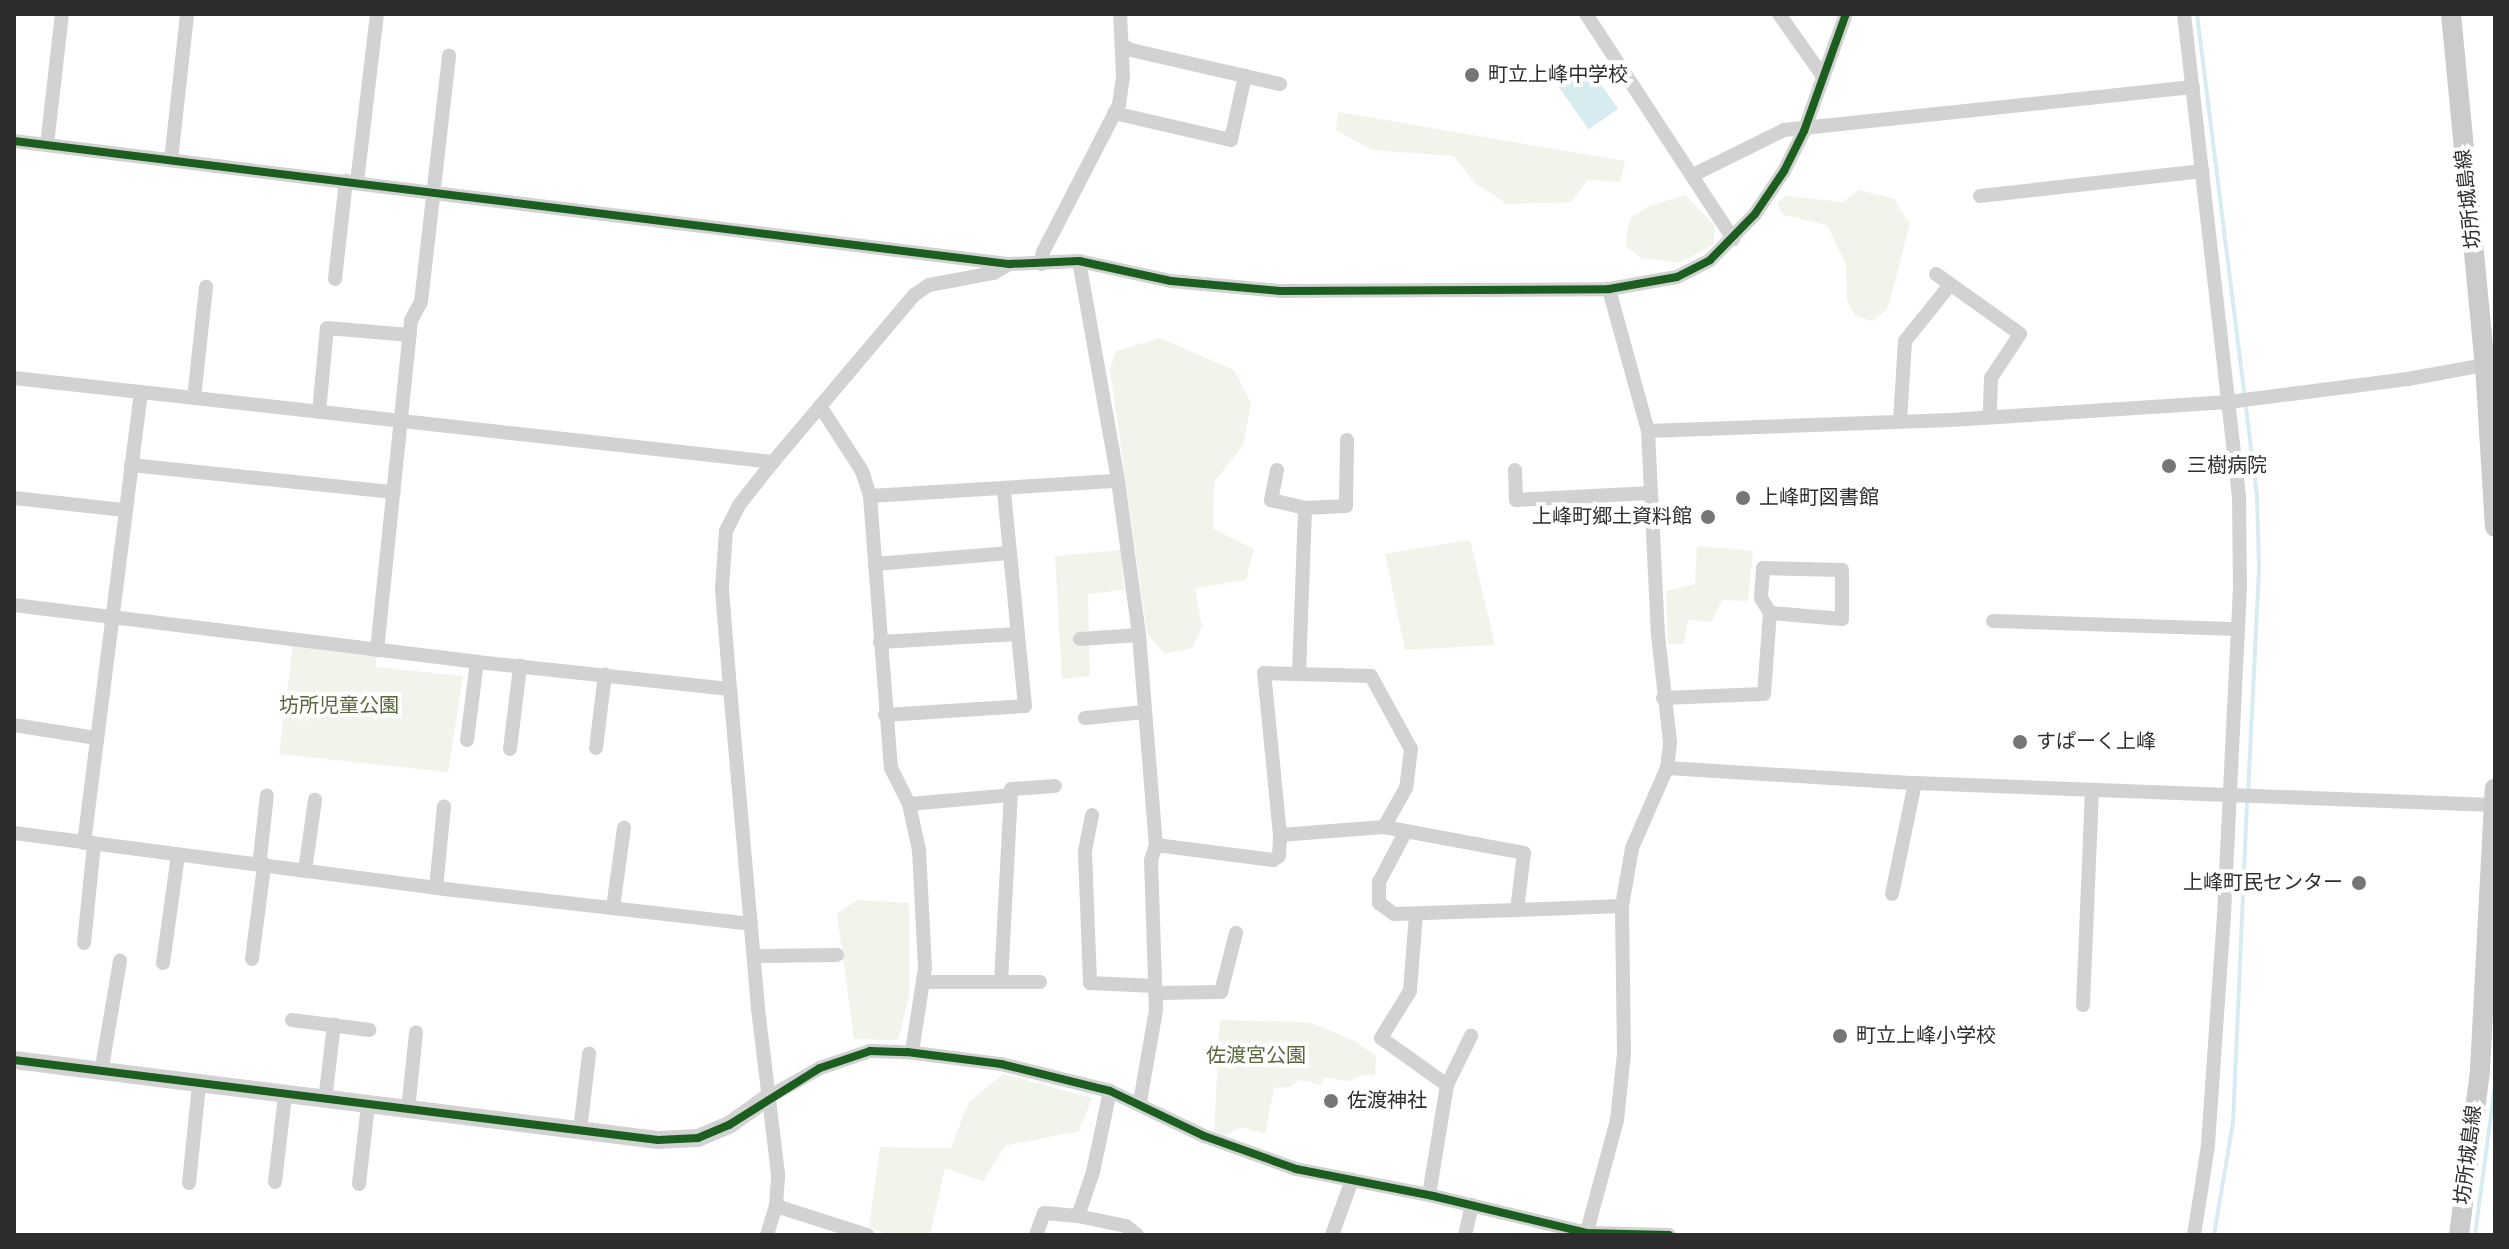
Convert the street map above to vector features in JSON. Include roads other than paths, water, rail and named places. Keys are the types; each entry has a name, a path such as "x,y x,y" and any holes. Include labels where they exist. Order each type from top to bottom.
{"main road":[{"name":"坊所城島線","path":"2451,14 2490,364 2495,527"},
{"name":"坊所城島線","path":"2459,1235 2487,1070 2494,797"}],"street":[{"path":"47,145 62,14"},
{"path":"171,160 187,14"},
{"path":"335,279 377,14"},
{"path":"1041,264 1043,252 1123,91 1120,14"},
{"path":"1586,14 1733,239"},
{"path":"1779,14 1822,75"},
{"path":"14,141 1009,264 1079,261 1171,281 1281,291 1609,289 1677,277 1710,260 1755,214 1784,171 1804,131 1846,14"},
{"path":"2184,14 2239,496 2241,797 2208,1146 2194,1235"},
{"path":"1122,45 1131,50 1280,84"},
{"path":"377,650 411,320 421,302 449,56"},
{"path":"1114,113 1231,140 1245,76"},
{"path":"1693,175 1784,130 1804,131 2193,87"},
{"path":"1980,196 2203,171"},
{"path":"1079,261 1118,481 1139,635 1156,845 1151,860 1156,1010 1140,1102"},
{"path":"767,1235 776,1206 778,1174 767,1098 730,689 722,589 726,531 739,505 773,462 914,295 929,285 994,273 1009,264"},
{"path":"1936,274 2020,334 1991,378 1990,416"},
{"path":"1900,421 1905,341 1949,286"},
{"path":"194,398 206,287"},
{"path":"1587,1234 1617,1120 1624,1053 1622,906 1632,848 1667,768 1670,742 1663,698 1648,431 1609,289"},
{"path":"319,412 327,328 410,335"},
{"path":"1648,431 1716,432 1792,424 1900,421 2228,402 2408,379 2490,364"},
{"path":"14,378 773,462"},
{"path":"84,943 96,738 141,392"},
{"path":"820,406 862,471 870,496 891,768 909,804 919,850 923,982 912,1052"},
{"path":"1277,470 1271,500 1305,508 1346,506 1347,440"},
{"path":"131,465 394,492"},
{"path":"1515,470 1516,500 1651,493"},
{"path":"870,496 1118,481"},
{"path":"885,715 1025,706 1004,490"},
{"path":"14,498 125,510"},
{"path":"1299,673 1305,508"},
{"path":"875,564 1010,553"},
{"path":"1663,698 1764,694 1770,613 1761,598 1763,568 1842,570 1842,619 1770,613"},
{"path":"14,605 477,662 730,689"},
{"path":"1993,621 2238,629"},
{"path":"880,642 1018,634"},
{"path":"1080,639 1139,635"},
{"path":"467,740 477,662"},
{"path":"510,749 520,666"},
{"path":"1156,845 1273,860 1279,856 1280,835 1264,673 1371,676 1411,749 1406,788 1384,827"},
{"path":"596,748 605,675"},
{"path":"1085,718 1145,712"},
{"path":"14,725 96,738"},
{"path":"1667,768 1915,783 2241,797 2494,797"},
{"path":"1892,894 1915,783"},
{"path":"1001,982 1011,789 1055,786"},
{"path":"2083,1005 2092,791"},
{"path":"252,959 264,866 260,858 267,795"},
{"path":"909,804 1011,795"},
{"path":"305,871 315,800"},
{"path":"436,888 444,806"},
{"path":"1092,815 1085,852 1090,983 1155,990 1221,992 1236,933"},
{"path":"1280,835 1384,827 1524,853 1517,910"},
{"path":"613,908 624,828"},
{"path":"1406,831 1379,882 1379,903 1394,914 1622,906"},
{"path":"14,833 436,888 751,924"},
{"path":"163,963 178,855"},
{"path":"1416,914 1410,991 1381,1038 1447,1085"},
{"path":"754,956 837,955"},
{"path":"101,1073 120,961"},
{"path":"923,982 1040,982"},
{"path":"292,1020 369,1030"},
{"path":"325,1100 334,1025"},
{"path":"408,1110 416,1032"},
{"path":"1429,1195 1447,1085 1471,1036"},
{"path":"14,1060 658,1140 698,1138 729,1125 767,1098 820,1068 870,1051 912,1052 1001,1064 1110,1091 1140,1102 1217,1141 1296,1169 1429,1195 1587,1234 1669,1235"},
{"path":"580,1131 589,1054"},
{"path":"189,1183 199,1085"},
{"path":"1078,1216 1093,1172 1110,1091"},
{"path":"275,1182 285,1095"},
{"path":"359,1184 368,1105"},
{"path":"1332,1235 1352,1180"},
{"path":"1465,1235 1472,1205"},
{"path":"776,1206 867,1235"},
{"path":"1036,1235 1044,1213 1126,1226 1137,1235"}],"waterway":[{"path":"2197,14 2257,496 2259,569 2248,791"},
{"path":"2214,1235 2233,1123 2247,800"},
{"path":"2475,1235 2495,1085"}],"place":[{"name":"町立上峰中学校","path":"1472,75"},
{"name":"三樹病院","path":"2169,466"},
{"name":"上峰町図書館","path":"1743,498"},
{"name":"上峰町郷土資料館","path":"1708,517"},
{"name":"すぱーく上峰","path":"2020,742"},
{"name":"上峰町民センター","path":"2359,883"},
{"name":"町立上峰小学校","path":"1840,1036"},
{"name":"佐渡神社","path":"1331,1101"}],"park label":[{"name":"坊所児童公園","path":"339,706"},
{"name":"佐渡宮公園","path":"1256,1056"}]}
